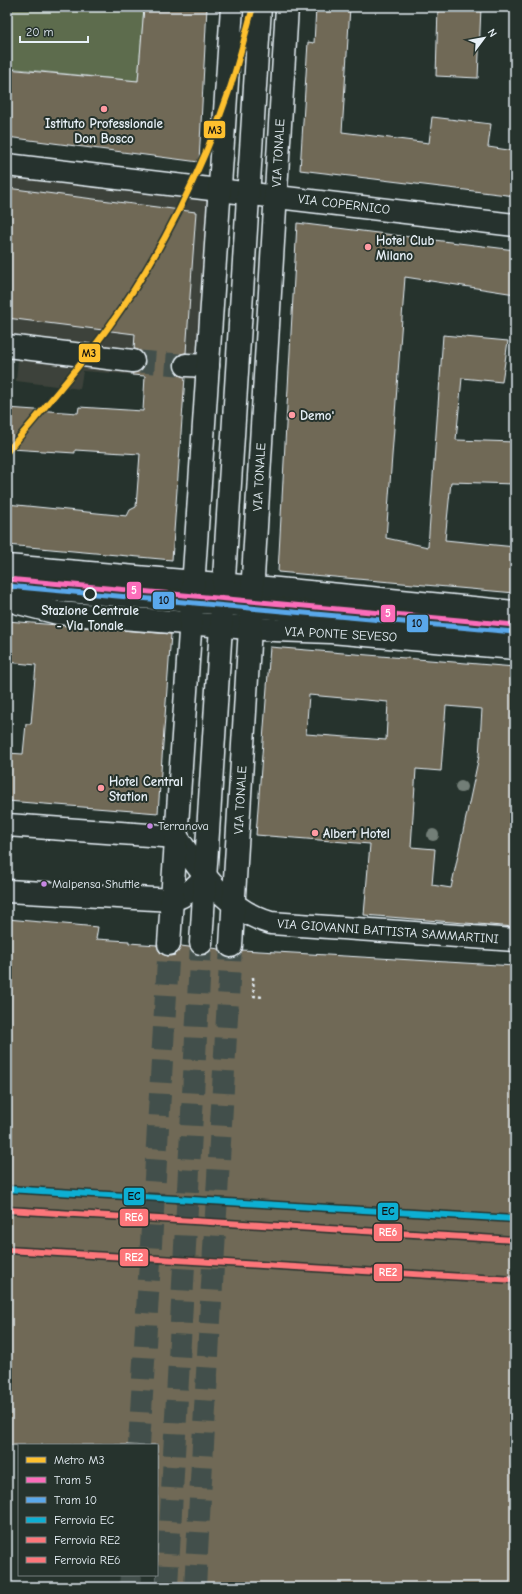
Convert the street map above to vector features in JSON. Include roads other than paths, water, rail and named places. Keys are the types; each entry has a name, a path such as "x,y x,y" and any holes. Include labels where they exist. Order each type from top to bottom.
{"street":[{"path":"169,944 232,7"},
{"name":"VIA TONALE","path":"201,943 260,7"},
{"name":"VIA TONALE","path":"231,946 287,7"},
{"name":"VIA COPERNICO","path":"7,165 515,225"},
{"path":"7,346 133,361"},
{"path":"186,365 208,366"},
{"path":"7,566 223,595 251,607"},
{"path":"7,586 193,592"},
{"name":"VIA PONTE SEVESO","path":"7,600 58,613 221,626 251,607 515,612"},
{"name":"VIA PONTE SEVESO","path":"251,607 515,631"},
{"name":"VIA PONTE SEVESO","path":"251,607 275,630 331,632 515,648"},
{"path":"7,825 177,837"},
{"name":"VIA GIOVANNI BATTISTA SAMMARTINI","path":"177,837 205,876 233,904 263,920 281,924 515,940"},
{"path":"7,891 173,900 190,892 198,886 205,876"}],"tunnel":[{"path":"133,361 186,365"},
{"path":"167,1587 201,943"},
{"path":"139,1444 169,944"},
{"path":"195,1587 231,946"},
{"path":"130,1587 131,1576"}],"metro line":[{"name":"M3","path":"7,452 60,390 98,342 128,299 162,242 206,152 232,81 253,7"}],"tram line":[{"name":"5","path":"7,579 515,625"},
{"name":"10","path":"7,586 514,632"}],"rail line":[{"name":"EC","path":"7,1189 515,1219"},
{"name":"RE6","path":"7,1210 515,1240"},
{"name":"RE2","path":"7,1250 515,1280"}],"place":[{"name":"Istituto Professionale Don Bosco","path":"104,109"},
{"name":"Hotel Club Milano","path":"368,247"},
{"name":"Demo'","path":"292,415"},
{"name":"Stazione Centrale - Via Tonale","path":"90,594"},
{"name":"Hotel Central Station","path":"101,788"},
{"name":"Terranova","path":"150,826"},
{"name":"Albert Hotel","path":"315,833"},
{"name":"Malpensa Shuttle","path":"44,884"}]}
